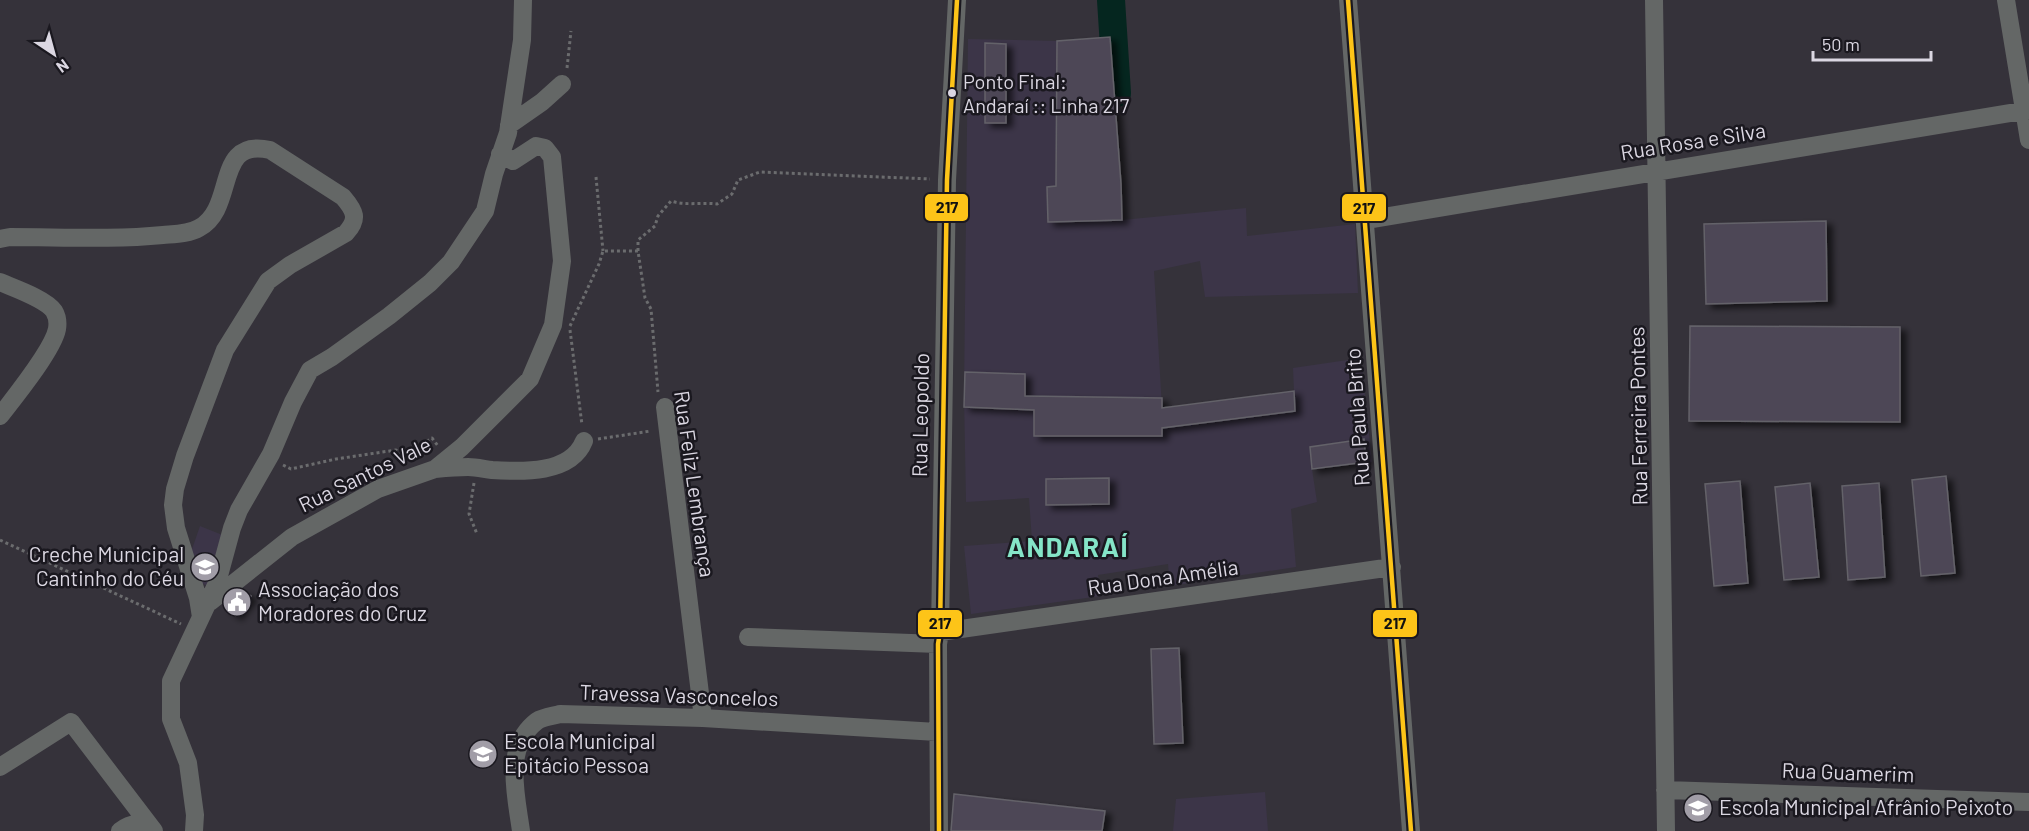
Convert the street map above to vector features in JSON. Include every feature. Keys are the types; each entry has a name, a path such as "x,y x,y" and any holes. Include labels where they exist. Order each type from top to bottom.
{"street":[{"path":"194,831 195,816 188,764 171,719 171,681 217,583 239,510 271,453 300,387 310,370 332,357 411,300 451,262 485,211 509,125 522,40 523,0"},
{"name":"Rua Leopoldo","path":"939,831 937,732 947,180 957,0"},
{"name":"Rua Paula Brito","path":"1348,0 1411,831"},
{"name":"Rua Ferreira Pontes","path":"1654,0 1666,831"},
{"path":"2006,0 2027,110 2029,140"},
{"path":"509,125 542,102 562,84"},
{"name":"Rua Rosa e Silva","path":"1365,220 2027,110"},
{"path":"0,239 10,237 138,237 197,230 214,217 230,167 236,157 243,151 257,147 270,150 343,197 351,206 355,217 354,225 346,233 268,280 225,350 185,456 175,489 173,506 176,528 198,598 201,617"},
{"name":"Rua Santos Vale","path":"201,617 292,537 378,489 442,464 493,418 530,379 553,325 562,261 552,157 545,148 536,147 513,161 500,154"},
{"path":"0,282 46,303 53,310 57,320 57,329 53,341 0,416"},
{"name":"Rua Feliz Lembrança","path":"665,407 703,718"},
{"path":"442,464 510,471 558,467 571,460 580,451 584,441"},
{"name":"Rua Dona Amélia","path":"748,637 939,638 1392,567"},
{"name":"Travessa Vasconcelos","path":"521,831 514,769 520,739 539,720 560,714 703,718 937,732"},
{"path":"0,767 71,722 153,831"},
{"name":"Rua Guamerim","path":"1665,790 2029,802"},
{"path":"120,831 128,825 137,823 146,825 153,831"}],"path":[{"path":"562,84 567,67 571,31"},
{"path":"603,251 638,251 638,240 655,226 658,216 671,201 681,205 717,204 732,194 738,180 760,172 947,180"},
{"path":"564,334 570,328 603,251 596,177"},
{"name":"Rua Feliz Lembrança","path":"638,251 645,298 651,309 658,399 665,407"},
{"path":"570,328 584,441 668,429"},
{"path":"271,453 284,467 291,469 396,450 401,453 410,451 432,438 442,464"},
{"path":"470,467 474,478 469,514 477,534"},
{"path":"0,540 201,617"}],"shaded area":[{"path":"1110,37 1122,220 1246,208 1247,236 1355,224 1358,293 1205,297 1200,261 1154,271 1162,408 1294,392 1293,368 1361,358 1372,462 1312,469 1317,502 1291,509 1296,567 1170,586 1168,564 1098,575 1101,596 971,614 964,546 1032,541 1029,498 966,502 964,395 968,39 1057,41"},
{"name":"Creche Municipal Cantinho do Céu","path":"200,526 225,536 209,587 200,582 191,552"},
{"path":"1265,792 1268,831 1173,831 1176,799"}],"building":[{"path":"1110,37 1122,220 1048,222 1047,187 1056,186 1057,41"},
{"path":"985,43 1006,44 1006,123 985,123"},
{"path":"1826,221 1827,301 1706,304 1704,224"},
{"path":"1690,326 1900,327 1900,422 1689,421"},
{"path":"965,372 1025,374 1025,396 1162,398 1162,408 1294,391 1295,411 1162,428 1162,436 1034,436 1034,410 964,407"},
{"path":"1364,439 1366,462 1312,469 1310,447"},
{"path":"1946,476 1955,573 1921,576 1912,480"},
{"path":"1109,478 1109,504 1046,505 1046,479"},
{"path":"1740,481 1748,583 1714,586 1705,484"},
{"path":"1810,483 1819,577 1784,580 1775,487"},
{"path":"1879,483 1885,577 1848,580 1842,486"},
{"name":"Associação dos Moradores do Cruz","path":"242,591 251,596 236,616 224,607"},
{"path":"1179,648 1183,743 1154,744 1151,649"},
{"path":"954,794 1105,811 1102,831 951,831"}],"waterway":[{"path":"1111,0 1117,93"}],"transit line":[{"name":"217","path":"939,831 938,644 947,180 957,0"},
{"name":"217","path":"1348,0 1411,831"}],"place":[{"name":"Ponto Final: Andaraí :: Linha 217","path":"952,93"},
{"name":"Creche Municipal Cantinho do Céu","path":"205,567"},
{"name":"Associação dos Moradores do Cruz","path":"237,602"},
{"name":"Escola Municipal Epitácio Pessoa","path":"483,754"},
{"name":"Escola Municipal Afrânio Peixoto","path":"1698,808"}],"district":[{"name":"ANDARAÍ","path":"1068,548"}]}
